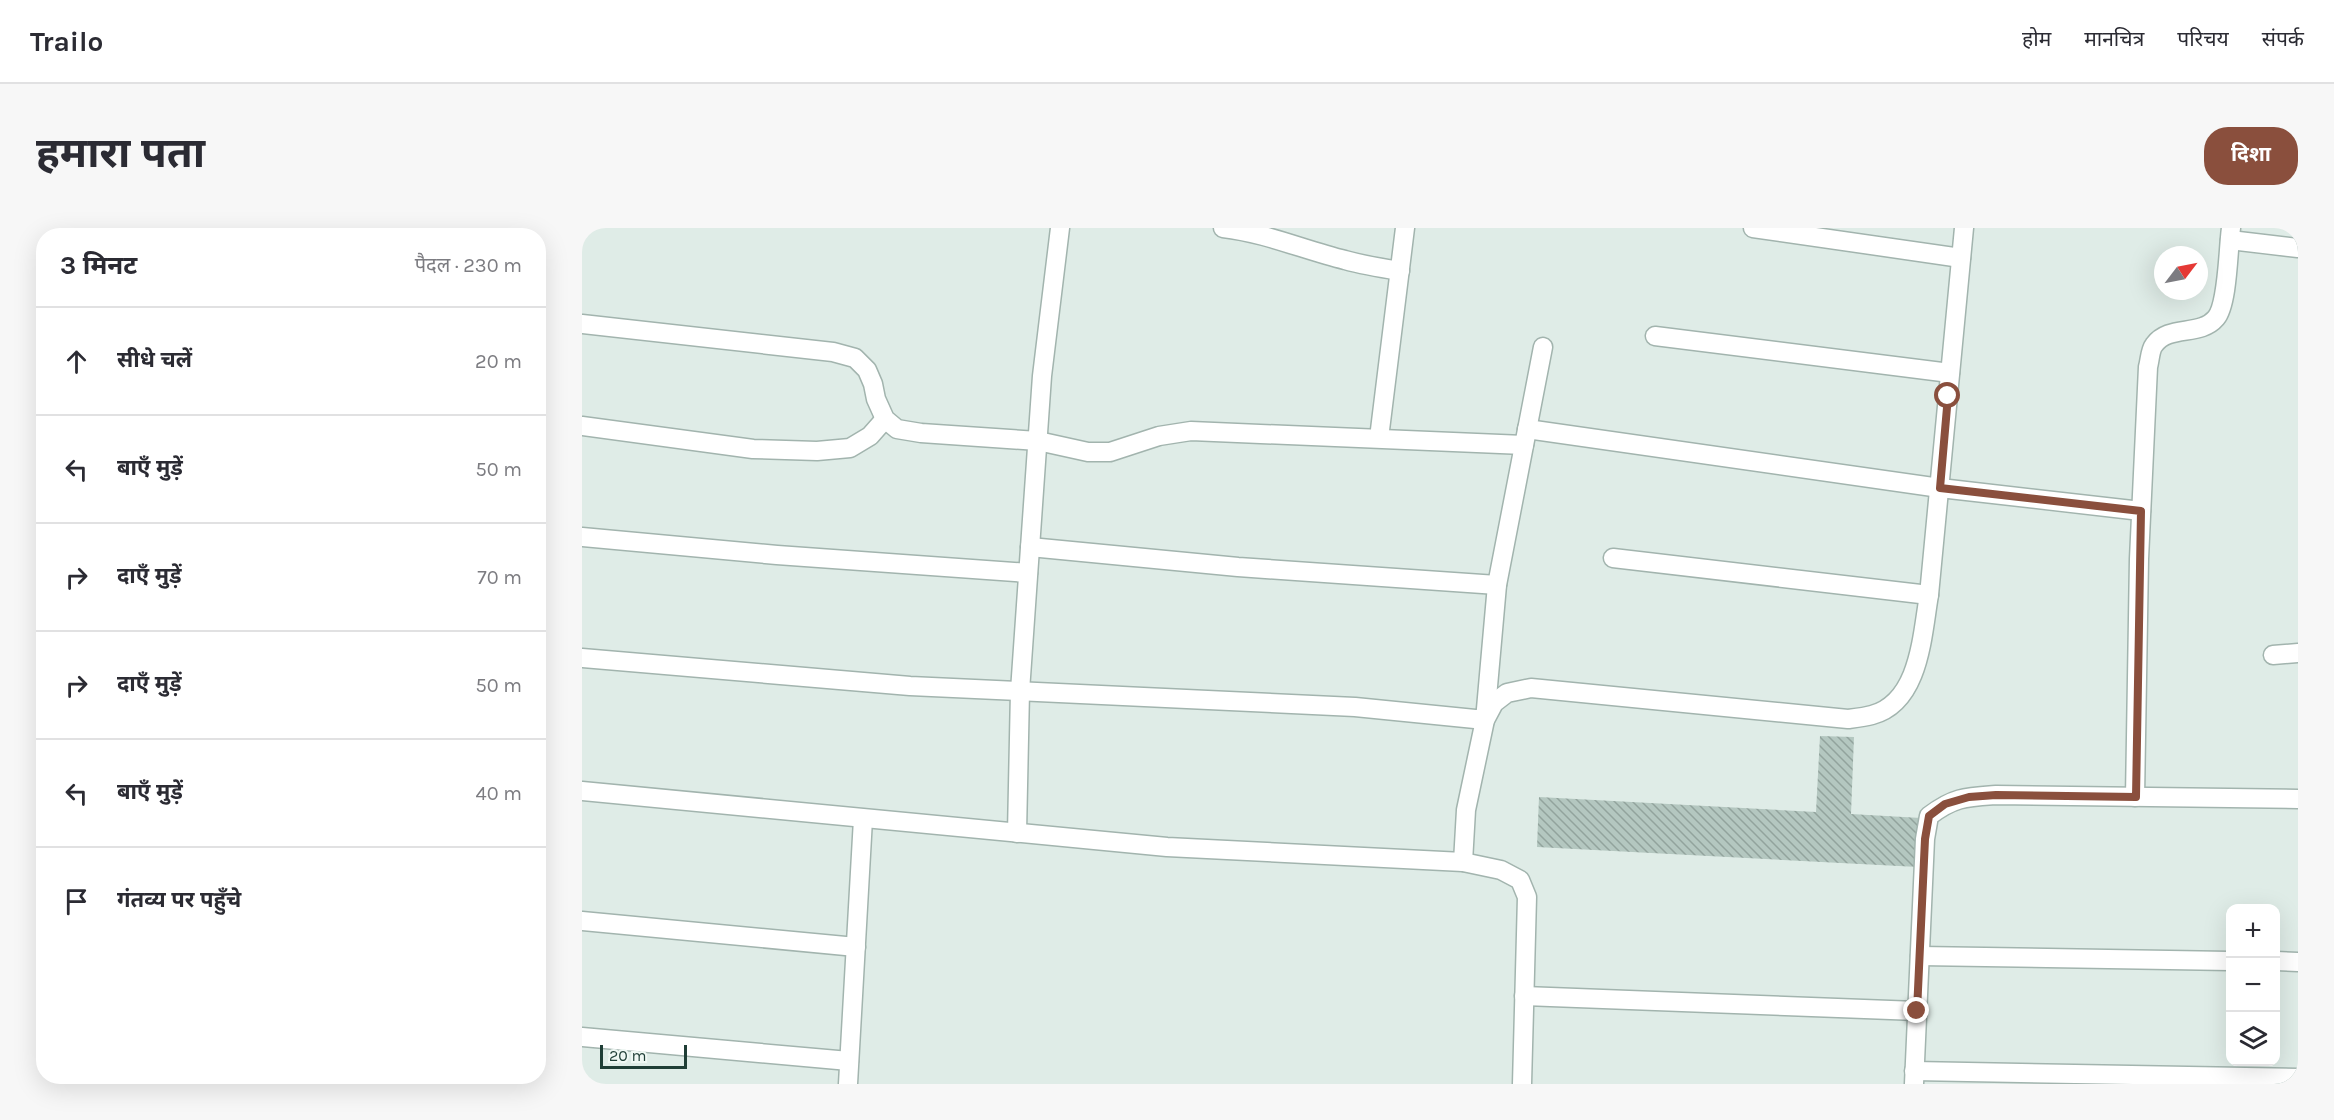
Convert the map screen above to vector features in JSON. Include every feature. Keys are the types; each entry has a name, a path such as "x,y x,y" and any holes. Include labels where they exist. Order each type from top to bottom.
{"street":[{"path":"1017,833 1020,691 1042,376 1060,228"},
{"path":"1223,228 1287,242 1344,260 1400,271"},
{"path":"1379,438 1405,228"},
{"path":"1753,228 1961,258"},
{"path":"1485,720 1494,704 1507,693 1531,688 1848,719 1873,715 1895,703 1908,684 1920,653 1929,595 1964,228"},
{"path":"2136,797 2141,511 2148,367 2152,346 2164,336 2182,330 2199,329 2216,319 2223,303 2230,234 2298,248"},
{"path":"582,324 833,352 855,358 867,370 885,418 897,429 921,433 1038,441 1088,452 1110,452 1159,436 1191,431 1379,438 1525,437 2141,511"},
{"path":"1655,336 1950,374"},
{"path":"1463,862 1466,810 1485,720 1497,585 1543,347"},
{"path":"582,426 753,449 817,451 850,448 870,436 885,418"},
{"path":"582,537 777,555 1028,573"},
{"path":"1030,547 1238,567 1497,585"},
{"path":"1613,558 1929,595"},
{"path":"2273,655 2298,653"},
{"path":"582,658 910,686 1355,707 1485,720"},
{"path":"582,791 1167,847 1463,862 1501,870 1520,880 1527,897 1522,1084"},
{"path":"2298,799 1996,795 1969,797 1945,804 1929,816 1925,839 1914,1078 2171,1080 2298,1078"},
{"path":"848,1084 863,819"},
{"path":"582,921 856,947"},
{"path":"1920,956 2226,961"},
{"path":"2280,961 2298,962"},
{"path":"1524,996 1917,1011"},
{"path":"582,1037 849,1061"}],"building":[{"path":"1820,736 1854,737 1851,814 1921,818 1918,867 1537,847 1539,797 1816,812"}],"route":[{"path":"1917,1011 1925,839 1929,816 1945,804 1969,797 1996,795 2136,797 2141,511 1940,488 1948,396"}]}
